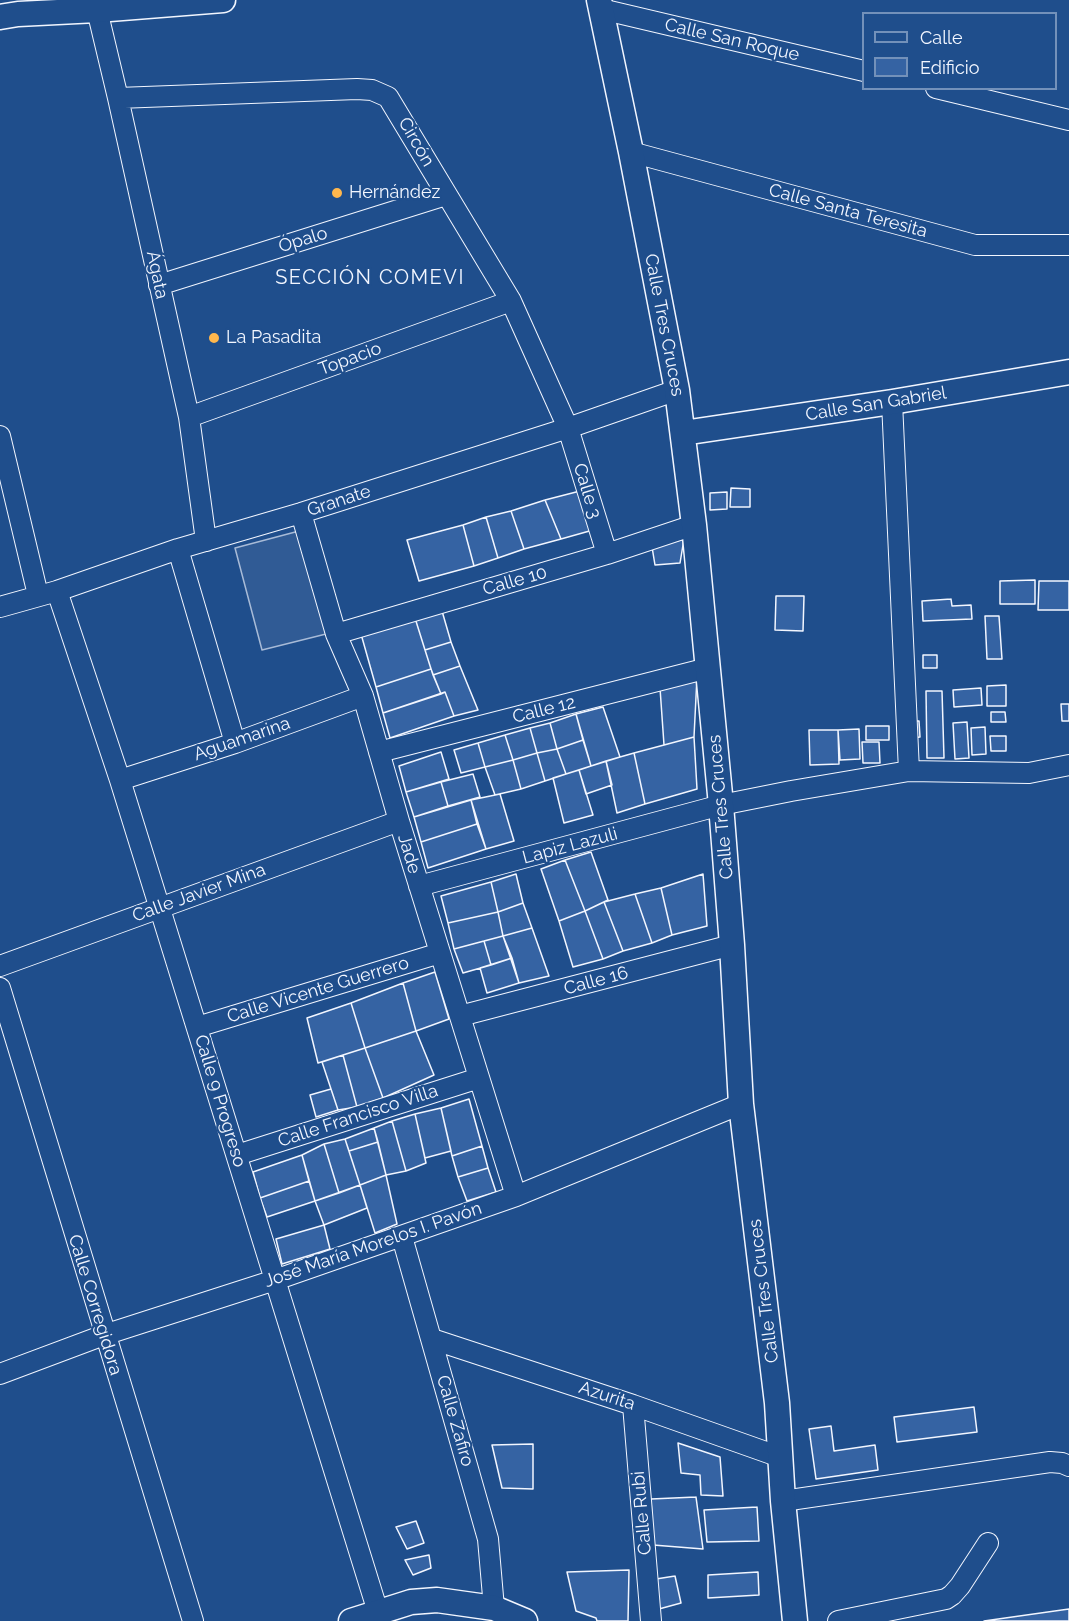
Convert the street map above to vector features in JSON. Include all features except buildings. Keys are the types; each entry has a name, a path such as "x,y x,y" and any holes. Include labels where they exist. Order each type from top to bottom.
{"street":[{"path":"11,10 97,10 223,0"},
{"name":"Calle San Roque","path":"600,4 862,70"},
{"name":"Calle Tres Cruces","path":"600,4 631,152 683,432 721,805 741,1104 777,1403 783,1501 795,1621"},
{"name":"Ágata","path":"97,10 189,417 206,541"},
{"name":"Circón","path":"118,98 357,89 372,90 383,94 393,104 511,301 568,428"},
{"path":"944,90 1069,120"},
{"name":"Calle Santa Teresita","path":"631,152 975,245 1069,245"},
{"name":"Ópalo","path":"159,285 446,195"},
{"name":"Topacio","path":"189,417 511,301"},
{"name":"Calle San Gabriel","path":"683,432 892,402 1069,372"},
{"name":"Granate","path":"0,607 178,549 301,513 568,428 677,390"},
{"path":"892,402 909,771"},
{"name":"Calle 3","path":"568,428 607,554"},
{"name":"Calle 9 Progreso","path":"0,436 47,593 120,780 378,1612"},
{"name":"Jade","path":"301,513 336,634 363,696 399,821 516,1196"},
{"name":"Calle 10","path":"336,634 607,554 694,525"},
{"path":"178,549 235,743"},
{"name":"Calle 12","path":"379,752 708,668"},
{"name":"Aguamarina","path":"120,780 235,743 363,696"},
{"name":"Lapiz Lazuli","path":"419,886 721,805 909,771 1029,773 1069,765"},
{"name":"Calle Javier Mina","path":"0,966 399,821"},
{"name":"Calle 16","path":"460,1016 732,945"},
{"name":"Calle Vicente Guerrero","path":"197,1027 440,953"},
{"name":"Calle Corregidora","path":"0,988 193,1621"},
{"name":"Calle Francisco Villa","path":"237,1155 479,1078"},
{"name":"José María Morelos I. Pavón","path":"0,1374 104,1335 275,1280 516,1196 741,1104"},
{"name":"Calle Zafiro","path":"402,1237 488,1539 494,1608"},
{"name":"Azurita","path":"432,1339 633,1405 780,1457"},
{"name":"Calle Rubi","path":"633,1405 651,1621"},
{"path":"783,1501 1050,1462 1066,1465"},
{"path":"838,1621 946,1599 960,1586 988,1543"},
{"path":"351,1621 411,1602 437,1600 494,1608 525,1621"}],"shaded area":[{"path":"299,531 326,634 262,650 235,548"}],"place":[{"name":"Hernández","path":"337,193"},
{"name":"La Pasadita","path":"214,338"}],"district":[{"name":"SECCIÓN COMEVI","path":"370,278"}]}
